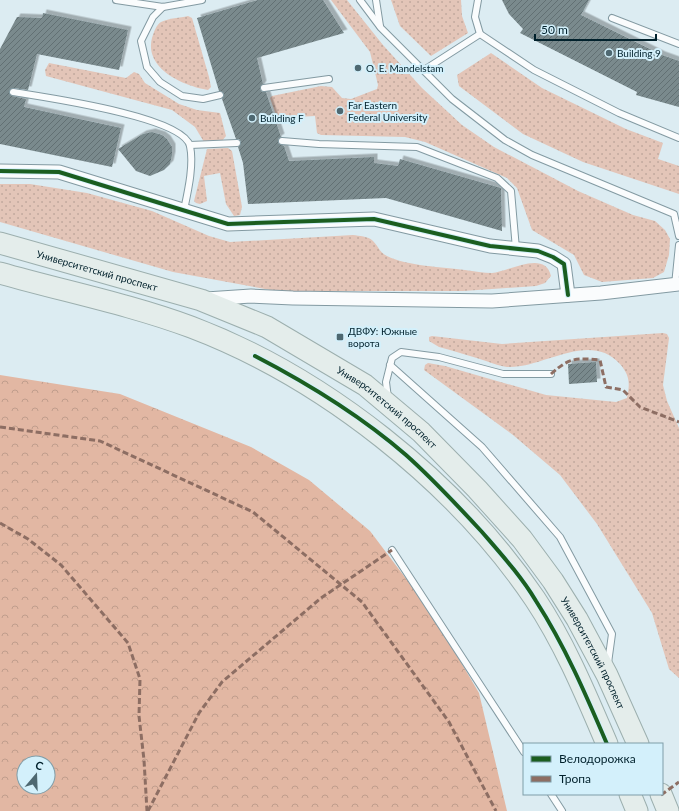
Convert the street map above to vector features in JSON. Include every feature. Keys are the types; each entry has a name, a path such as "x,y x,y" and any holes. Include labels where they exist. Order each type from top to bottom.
{"main road":[{"name":"Университетский проспект","path":"0,243 200,300 267,327 365,386 388,404 421,432 522,539 553,580 577,619 607,675 638,743"},
{"path":"0,273 133,309 192,328 284,371 356,417 405,455 459,506 504,558 536,600 575,670 607,743"},
{"path":"630,795 637,811"},
{"path":"661,795 668,811"}],"street":[{"path":"0,171 59,172 228,224 374,219 490,246 538,251 553,257 564,264 568,295"},
{"path":"200,300 251,296 492,301 677,285"}],"lane":[{"path":"116,0 163,7 202,0"},
{"path":"360,0 381,28 452,99 505,140 554,165 677,215 679,236"},
{"path":"376,0 381,28"},
{"path":"478,0 475,17 480,34 534,70 619,112 679,138"},
{"path":"163,7 153,17 141,41 147,67 160,82 182,96 204,99 220,95"},
{"path":"612,18 679,44"},
{"path":"424,70 480,34"},
{"path":"264,88 329,79"},
{"path":"13,92 109,109 161,123 182,135 190,145 190,179 184,210"},
{"path":"282,141 319,144 417,147 497,178 511,191 516,249"},
{"path":"190,145 237,143"},
{"path":"677,285 679,245"},
{"path":"388,404 386,382 390,365 392,358 401,352 438,357 503,374 551,374"},
{"path":"390,365 482,447 560,537 612,634 607,675"},
{"path":"392,550 523,750"},
{"path":"552,795 562,811"}],"shaded area":[{"path":"331,0 347,0 383,45 422,88 462,125 494,147 578,191 633,215 655,221 665,230 670,239 669,255 664,272 653,278 602,282 584,275 574,255 532,230 517,188 507,178 425,142 405,137 321,135 317,133 315,116 277,118 270,98 272,96 321,86 332,87 342,98 351,99 377,89 378,85 370,52"},
{"path":"391,0 461,0 462,16 468,33 431,56 400,26"},
{"path":"188,16 192,18 209,77 211,87 208,90 188,85 168,74 154,59 151,49 152,38 159,23"},
{"path":"491,53 542,88 626,129 663,143 658,159 679,166 679,194 583,162 523,134 459,86 457,75"},
{"path":"49,63 126,78 134,72 139,74 145,83 179,104 197,110 220,113 226,136 222,141 204,142 195,127 172,110 46,76 45,70"},
{"path":"228,148 232,151 242,207 240,215 234,216 226,204 220,173 204,176 207,201 200,204 194,201 207,149"},
{"path":"0,184 30,184 87,193 152,211 209,236 230,242 353,235 363,236 373,241 384,254 404,262 425,266 492,273 534,263 542,264 547,268 551,276 545,283 536,286 463,291 276,291 173,272 0,222"},
{"path":"663,333 667,334 669,338 663,385 667,401 679,428 679,678 669,669 652,613 597,524 560,475 513,435 424,370 425,365 428,363 445,366 546,395 616,402 627,398 629,388 628,380 626,372 620,364 608,354 594,350 580,351 535,363 507,367 439,347 429,341 429,337 432,336 502,344"}],"green space":[{"path":"0,375 120,394 251,447 309,480 370,531 432,613 479,693 507,811 0,811"}],"building":[{"name":"Building F","path":"258,0 323,0 344,33 257,58 263,84 260,89 262,92 266,92 281,137 278,139 278,143 284,146 289,161 374,157 374,163 398,166 400,159 501,188 502,231 386,198 248,204 243,163 238,147 241,142 239,139 236,139 222,99 224,94 219,91 197,18"},
{"name":"Building 9","path":"502,0 589,0 581,15 662,55 679,61 679,107 636,95 637,92 520,33 523,29 509,14"},
{"path":"43,13 128,30 119,70 37,54 28,90 13,88 9,92 12,96 26,99 24,107 121,128 112,167 0,144 0,49 17,17 42,18"},
{"path":"152,132 162,135 167,139 172,147 172,155 170,164 164,170 150,176 136,171 118,149 143,134"},
{"path":"596,362 597,382 569,384 568,364"}],"marked path":[{"path":"551,374 563,364 574,360 600,360 606,387 623,390 640,407 679,422"},
{"path":"0,427 100,441 253,512 362,602 449,722 496,811"},
{"path":"0,523 28,539 61,565 128,643 140,679 139,716 144,760 147,811"},
{"path":"148,811 199,713 222,682 321,598 392,550"},
{"path":"663,794 679,782"}],"cycle path":[{"path":"0,171 59,172 228,224 374,219 490,246 538,251 553,257 564,264 568,295"},
{"path":"255,356 294,377 371,427 406,455 482,532 517,574 547,618 574,671 607,743"}],"place":[{"name":"Building 9","path":"609,53"},
{"name":"O. E. Mandelstam","path":"358,68"},
{"name":"Far Eastern Federal University","path":"340,111"},
{"name":"Building F","path":"252,118"},
{"name":"ДВФУ: Южные ворота","path":"340,337"}]}
